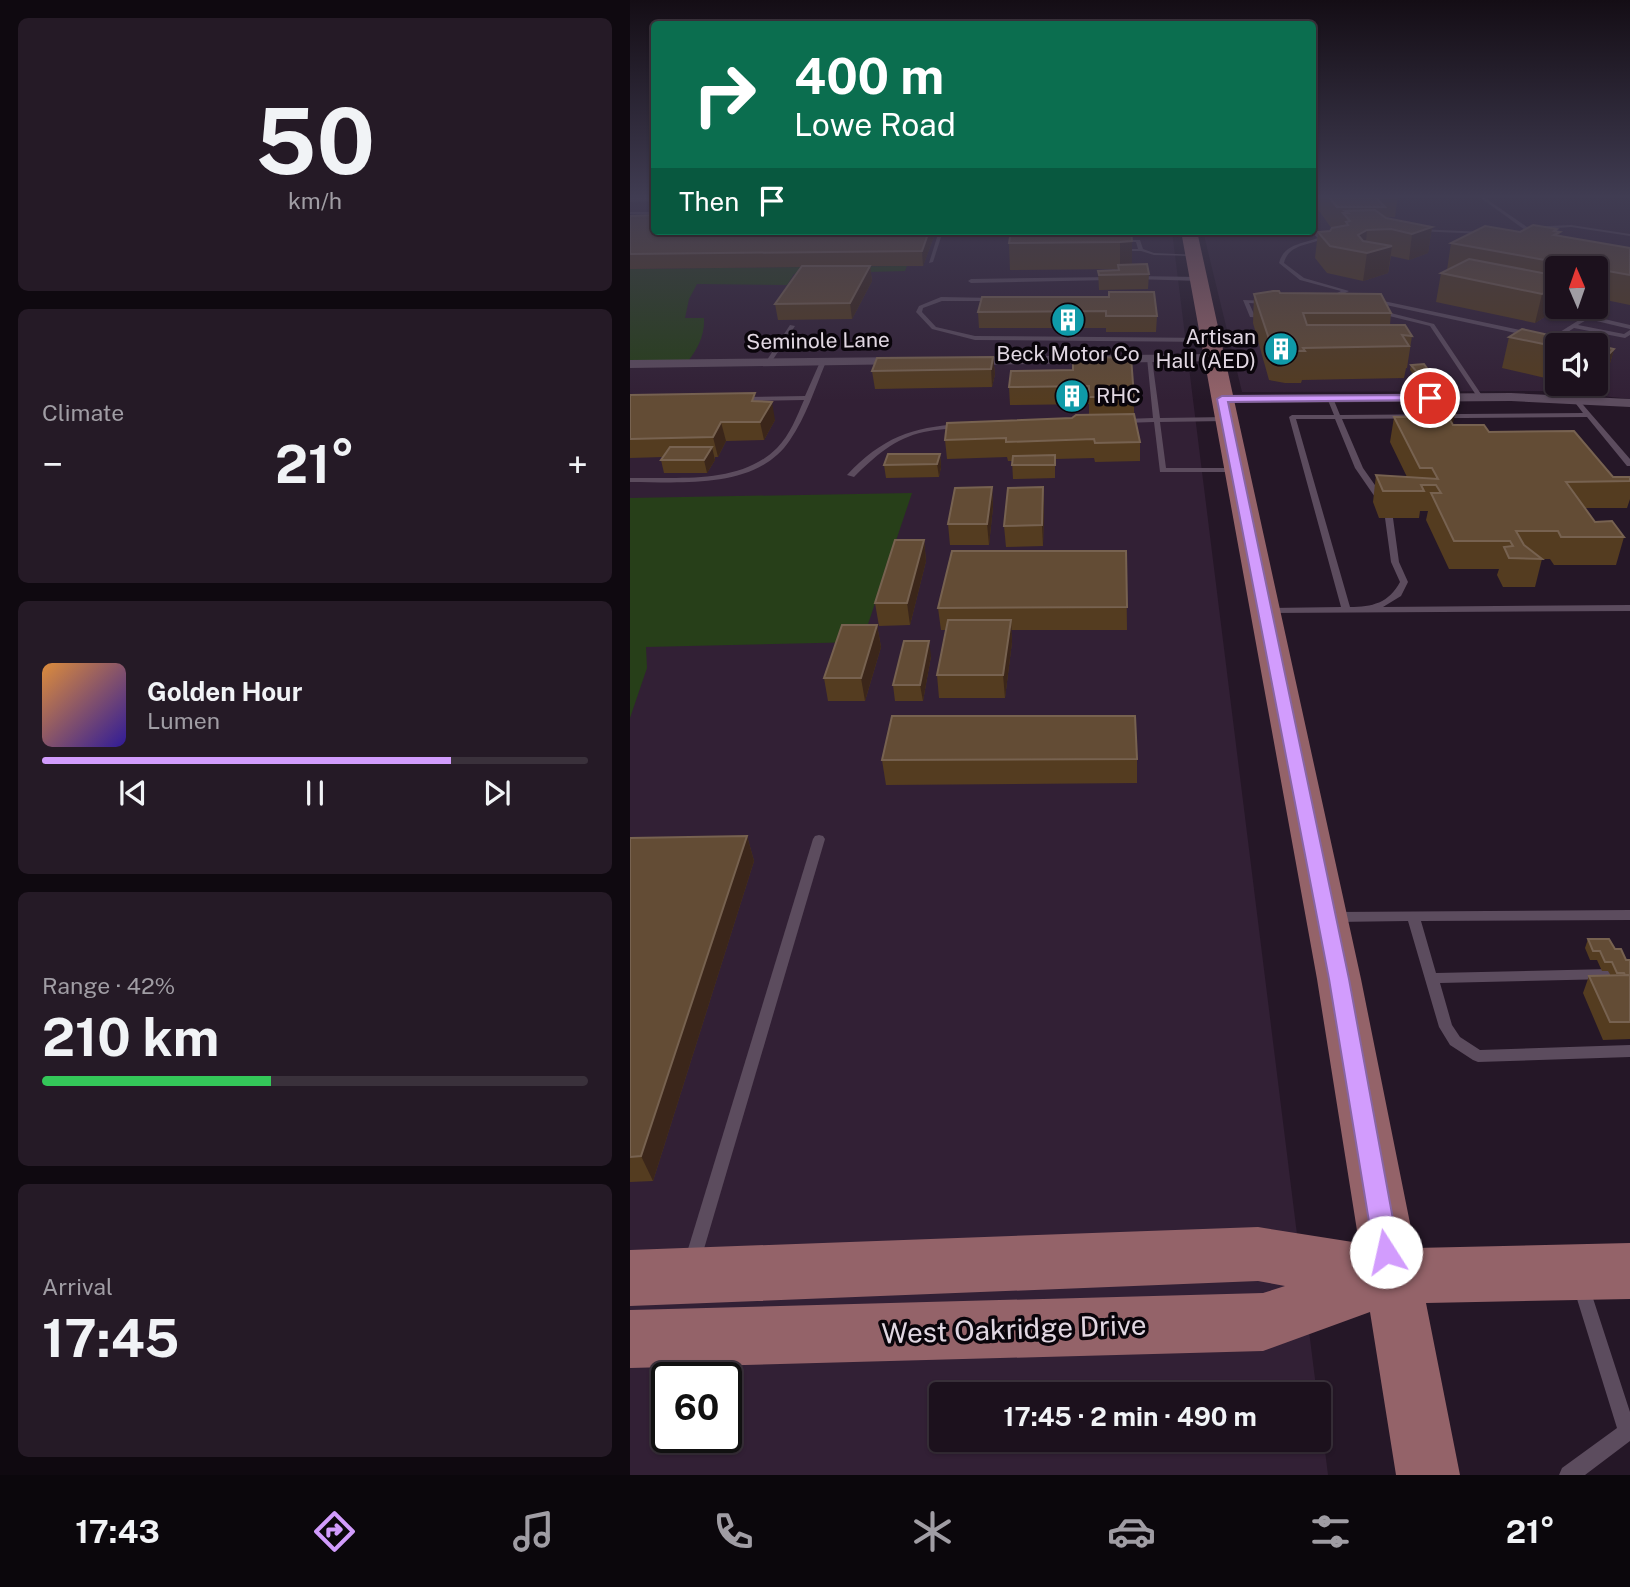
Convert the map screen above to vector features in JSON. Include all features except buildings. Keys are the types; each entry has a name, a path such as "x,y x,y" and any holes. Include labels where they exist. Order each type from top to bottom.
{"main road":[{"path":"1197,264 1339,979 1390,1276 1428,1475"},
{"name":"West Oakridge Drive","path":"630,1278 1258,1254 1390,1276 1604,1273"},
{"name":"West Oakridge Drive","path":"630,1339 1262,1322 1390,1276"}],"street":[{"path":"946,361 1149,359 1214,349"},
{"name":"Seminole Lane","path":"630,364 919,361"},
{"path":"1224,409 1330,398 1479,397 1630,403"}],"lane":[{"path":"1282,264 1302,279 1346,291 1327,300 1341,303"},
{"path":"971,281 1200,279"},
{"path":"1340,294 1354,296"},
{"path":"1007,298 941,299 921,307 919,312 933,328 975,338 1214,349"},
{"path":"1367,299 1553,339 1587,317 1630,329 1625,337 1574,326"},
{"path":"1272,302 1245,300 1252,316 1280,317"},
{"path":"1324,306 1334,309"},
{"path":"1368,310 1432,325 1479,397"},
{"path":"768,363 792,326"},
{"path":"1149,359 1159,420 1163,470 1237,470"},
{"path":"630,480 723,478 755,466 779,451 823,362"},
{"path":"739,399 806,398"},
{"path":"1330,398 1359,468 1382,502"},
{"path":"1576,400 1630,464"},
{"path":"1117,421 1159,420 1224,409"},
{"path":"1346,610 1292,417 1588,415"},
{"path":"851,475 884,445 906,434 939,427 966,426"},
{"path":"1372,610 1398,594 1404,582 1395,562 1389,518"},
{"path":"1265,611 1630,608"},
{"path":"688,1276 819,839"},
{"path":"1325,917 1630,915"},
{"path":"1413,916 1446,1027 1455,1041 1478,1056 1630,1051"},
{"path":"1431,978 1610,974"},
{"path":"1569,1475 1629,1435 1604,1273"}],"shaded area":[{"path":"630,264 1176,264 1315,1382 929,1382 929,1452 1325,1452 1328,1475 630,1475"},
{"path":"1211,264 1545,264 1545,319 1608,319 1608,264 1630,264 1630,399 1602,396 1608,396 1608,333 1545,333 1545,391 1242,392"}],"green space":[{"path":"907,266 905,271 794,274 787,285 697,284 689,299 685,318 704,318 703,331 697,348 686,364 630,364 630,269"},
{"path":"912,493 862,642 646,647 647,668 630,718 630,498"}],"place":[{"name":"Beck Motor Co","path":"1068,320"},
{"name":"Artisan Hall (AED)","path":"1281,349"},
{"name":"RHC","path":"1072,396"}],"route":[{"path":"1386,1252 1339,979 1222,399 1430,398"}]}
